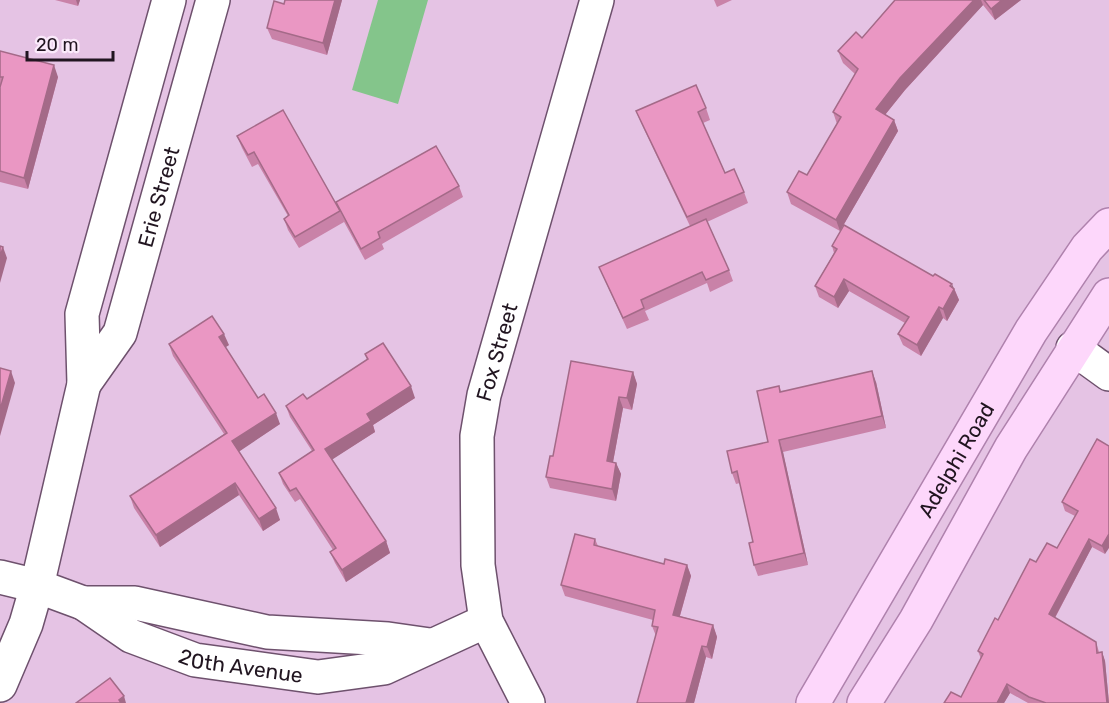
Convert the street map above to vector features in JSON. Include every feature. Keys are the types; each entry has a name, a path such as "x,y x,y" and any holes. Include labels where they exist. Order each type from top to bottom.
{"main road":[{"name":"Adelphi Road","path":"813,703 1031,331 1087,248 1109,225"},
{"name":"Adelphi Road","path":"864,703 916,620 1011,448 1072,348 1109,294"}],"street":[{"name":"Erie Street","path":"0,686 26,624 37,586 84,384 82,314 169,0"},
{"name":"Erie Street","path":"84,384 120,333 213,0"},
{"name":"Fox Street","path":"528,703 486,621 478,565 477,436 484,395 597,0"},
{"path":"86,300 126,311"},
{"path":"1072,348 1109,374"},
{"name":"20th Avenue","path":"0,577 37,586 83,603 130,636 195,660 318,677 384,668 486,621"},
{"name":"20th Avenue","path":"83,603 135,603 267,632 388,639 430,645"},
{"name":"20th Avenue","path":"164,648 178,614"},
{"name":"Erie Street","path":"14,703 26,624"},
{"name":"20th Avenue","path":"318,677 323,636"}],"green space":[{"path":"378,0 428,0 398,104 352,90"}],"building":[{"path":"285,0 335,0 323,43 267,28 274,1 284,4"},
{"path":"895,0 974,0 900,78 876,109 894,120 836,220 787,192 799,171 807,175 841,117 833,112 858,69 838,51 856,32 862,38"},
{"path":"984,0 1002,0 991,9"},
{"path":"0,51 54,65 24,178 0,171 0,87 3,77 0,77"},
{"path":"696,85 706,108 698,112 725,173 734,169 744,192 687,217 636,111"},
{"path":"283,110 340,211 295,237 284,219 289,215 254,152 248,155 237,136"},
{"path":"436,146 459,186 378,232 380,238 361,249 336,202"},
{"path":"706,219 729,270 706,280 702,272 641,300 644,308 623,318 599,267"},
{"path":"844,225 933,276 935,274 952,284 950,286 954,289 943,309 939,307 917,345 898,334 909,317 844,279 834,297 815,286 837,249 832,246"},
{"path":"212,316 224,334 219,337 258,398 264,394 276,413 232,441 276,508 259,519 235,483 156,535 130,496 227,433 169,344"},
{"path":"383,343 411,386 367,414 371,421 325,449 386,541 342,570 330,552 336,548 296,488 290,491 279,473 314,450 286,406 303,394 307,399 368,359 365,354"},
{"path":"571,361 633,372 627,398 619,397 607,461 616,463 612,489 546,477 550,456 553,456"},
{"path":"0,368 11,371 0,410"},
{"path":"872,371 882,416 779,440 804,553 754,565 749,543 753,542 737,471 732,473 727,451 768,442 757,391 779,386 780,392"},
{"path":"1097,439 1109,446 1109,534 1102,546 1089,539 1049,614 1096,642 1097,653 1102,652 1107,703 1046,703 1029,697 1007,684 997,703 944,703 951,692 961,697 983,654 978,651 995,618 998,620 1030,559 1036,562 1047,543 1057,548 1078,511 1062,502"},
{"path":"575,534 595,539 594,545 664,564 665,559 687,565 673,615 713,625 707,647 702,646 686,703 637,703 658,627 652,626 655,610 561,585"},
{"path":"110,678 124,696 119,700 121,703 76,703"}]}
